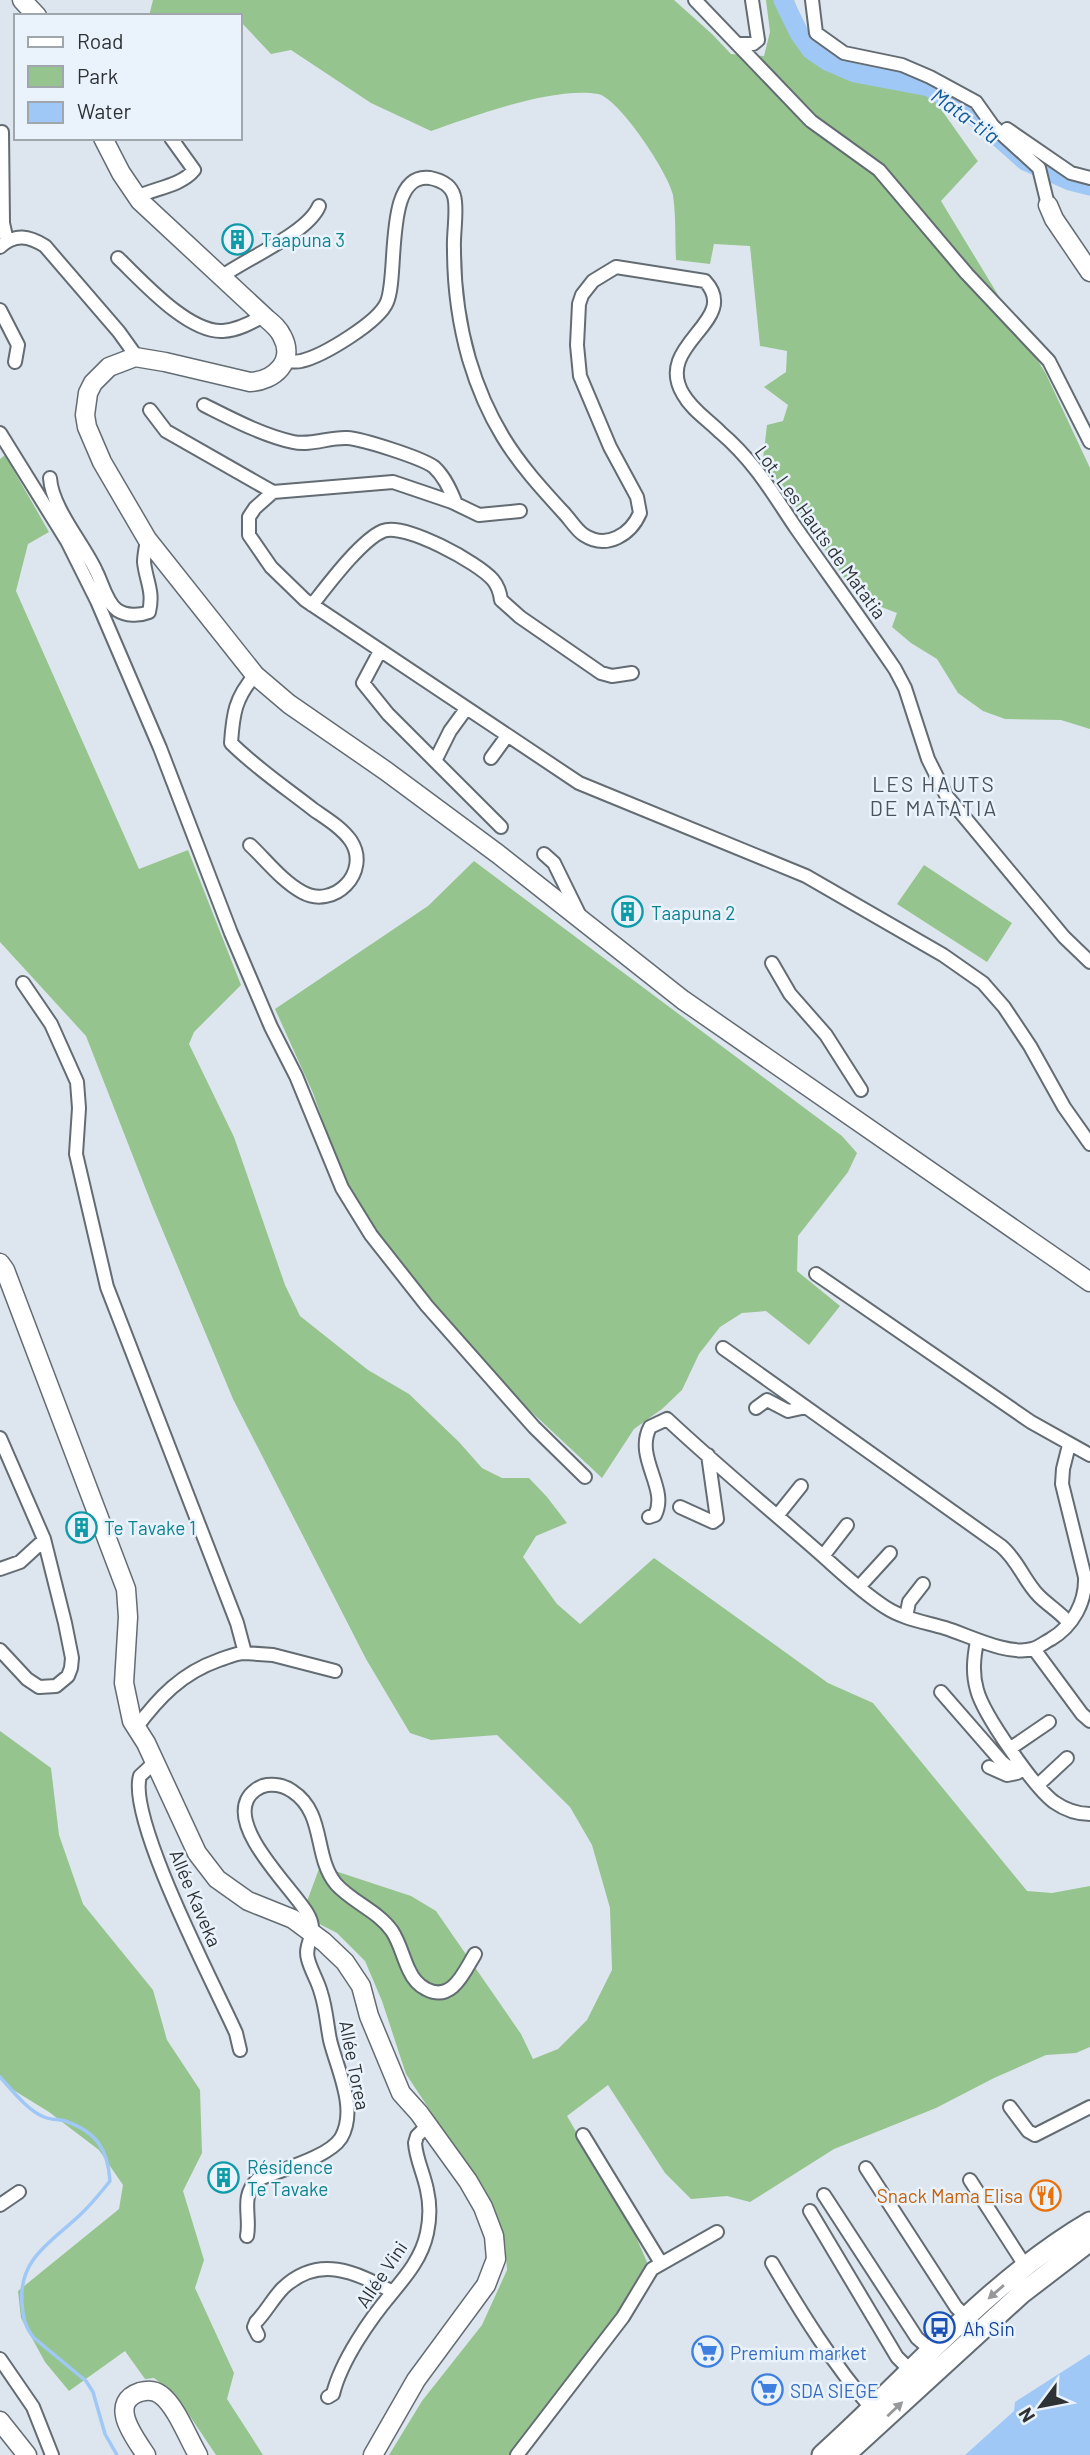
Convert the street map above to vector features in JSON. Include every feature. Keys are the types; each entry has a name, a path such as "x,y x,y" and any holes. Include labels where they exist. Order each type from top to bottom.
{"main road":[{"path":"22,0 35,14"},
{"path":"104,140 137,197 263,316 282,336 287,351 285,361 271,377 250,382 135,357 110,367 93,383 88,393 85,415 87,427 102,462 147,539 255,675 289,704 473,835 692,1007 1090,1282"},
{"path":"1046,196 1054,219 1090,272"},
{"path":"0,1263 10,1283 126,1589 128,1617 124,1683 132,1721 155,1762 197,1853 217,1879 248,1901 293,1919 345,1962 360,1986 373,2026 401,2093 460,2168 482,2207 494,2236 496,2259 486,2285 415,2381 373,2455"},
{"path":"822,2455 967,2318 1026,2267 1090,2222"},
{"path":"845,2455 1021,2294 1090,2241"},
{"path":"146,2455 126,2423 124,2413 125,2405 133,2396 149,2390 159,2393 169,2404 198,2455"},
{"path":"0,2421 27,2455"}],"street":[{"path":"695,0 811,121 879,170 976,284 1049,361 1090,442"},
{"path":"737,44 753,44 758,40 752,0"},
{"path":"812,0 816,33 844,53 902,65 976,102 993,126 1033,162 1042,175 1046,196"},
{"path":"986,114 1072,173 1090,177"},
{"path":"2,132 3,244"},
{"path":"137,197 187,179 194,170 172,140"},
{"name":"Lot. Les Hauts de Matatia","path":"285,361 301,361 344,342 379,313 387,303 390,289 396,217 404,190 406,186 425,178 439,180 449,187 454,197 454,252 460,317 470,361 493,418 514,453 543,492 582,533 593,539 611,540 629,531 640,513 637,497 610,447 580,376 577,345 582,295 600,275 616,267 705,281 713,290 715,307 682,352 677,369 681,392 695,410 723,434 757,471 895,669 905,688 934,774 951,802 1064,937 1090,962"},
{"path":"221,276 297,230 316,215 319,206"},
{"path":"3,244 14,237 27,237 45,246 119,332 135,357"},
{"path":"118,258 166,302 211,330 239,328 263,316"},
{"path":"0,310 18,345 15,362"},
{"path":"204,405 248,427 297,443 347,438 429,464 449,488 456,504"},
{"path":"150,410 173,435 273,492"},
{"path":"0,433 81,565 164,758 231,933 271,1027 296,1076 342,1188 371,1236 428,1306 534,1427 585,1477"},
{"path":"37,490 50,480 51,492 89,555 112,605 124,613 149,612 152,601 144,562 147,539"},
{"path":"520,511 479,514 394,482 273,492 249,517 249,535 271,568 312,605 571,778 595,791 767,859 819,883 910,934 974,976 988,988 1010,1016 1090,1144"},
{"path":"312,605 337,575 383,531 394,530 419,535 490,577 500,592 500,600 601,673 612,676 632,673"},
{"path":"380,651 363,683 388,714 501,827"},
{"path":"250,845 303,893 312,895 339,892 349,883 356,869 355,848 340,829 230,743 237,701 241,691 255,675"},
{"path":"435,761 450,731 466,709"},
{"path":"491,758 507,736"},
{"path":"544,854 554,863 582,920"},
{"path":"772,963 790,994 826,1035 861,1090"},
{"path":"23,983 51,1024 77,1082 79,1108 76,1154 103,1275 237,1623 245,1653"},
{"path":"816,1274 963,1376 1069,1445 1090,1455"},
{"path":"723,1348 1001,1546 1015,1559 1038,1595 1069,1623"},
{"path":"756,1408 767,1399 788,1411 806,1408"},
{"path":"649,1517 655,1515 659,1500 644,1445 650,1427 667,1419 859,1587 887,1608 977,1641 1017,1649 1034,1649 1069,1623 1081,1604 1085,1590 1085,1577 1062,1484 1069,1445"},
{"path":"0,1438 44,1540 65,1623 72,1658 71,1668 68,1676 56,1686 40,1687 27,1679 0,1650"},
{"path":"680,1507 713,1522 717,1519 708,1455"},
{"path":"777,1516 801,1486"},
{"path":"823,1556 846,1525"},
{"path":"0,1569 20,1562 44,1540"},
{"path":"859,1587 890,1553"},
{"path":"906,1617 909,1602 923,1584"},
{"path":"977,1641 973,1670 979,1698 990,1720 1011,1748 1019,1764 1048,1797 1064,1808 1090,1814"},
{"path":"1034,1649 1090,1721"},
{"path":"136,1728 163,1694 180,1679 207,1664 245,1653 273,1656 335,1671"},
{"path":"941,1692 1002,1762 1007,1766 1019,1764"},
{"path":"1011,1748 1048,1722"},
{"path":"1038,1785 1068,1758"},
{"name":"Allée Kaveka","path":"155,1762 140,1776 138,1798 172,1895 236,2033 240,2050"},
{"path":"989,1767 1007,1775 1017,1773 1019,1764"},
{"path":"313,1933 307,1913 281,1881 251,1833 245,1817 247,1799 266,1785 279,1785 302,1797 317,1824 329,1873 338,1886 385,1921 395,1935 415,1981 433,1992 443,1993 456,1984 475,1954"},
{"name":"Allée Torea","path":"247,2236 246,2204 257,2180 319,2155 334,2146 342,2136 346,2121 342,2083 324,2003 307,1957 313,1933"},
{"path":"1010,2107 1035,2135 1090,2107"},
{"name":"Allée Vini","path":"328,2397 332,2394 337,2377 349,2355 410,2272 427,2235 428,2197 415,2143 417,2136 428,2125"},
{"path":"583,2135 661,2263"},
{"path":"866,2168 956,2307 967,2318"},
{"path":"970,2180 1026,2267"},
{"path":"0,2205 19,2192"},
{"path":"824,2195 917,2339 932,2351"},
{"path":"810,2211 897,2357 911,2371"},
{"path":"517,2455 623,2317 652,2269 717,2232"},
{"path":"772,2263 816,2335 872,2409"},
{"path":"258,2335 254,2327 256,2322 281,2290 294,2279 312,2270 331,2268 349,2272 393,2292"},
{"path":"0,2359 33,2407 52,2455"}],"green space":[{"path":"153,0 674,0 731,54 764,56 770,32 766,0 794,0 808,36 822,50 834,57 916,79 978,161 941,201 1046,374 1090,468 1090,729 1061,720 1005,719 983,711 958,693 937,659 892,627 897,613 871,603 850,586 763,459 767,425 783,421 788,405 764,387 786,372 787,351 760,346 750,246 714,244 710,264 676,260 673,195 663,171 630,122 607,99 598,94 580,93 537,98 431,131 371,103 291,50 271,54 242,23 242,14 150,14"},
{"path":"5,455 49,532 28,544 16,591 139,869 188,850 241,985 194,1032 189,1044 234,1137 285,1285 300,1316 368,1370 409,1394 482,1468 502,1478 529,1478 547,1497 567,1523 536,1536 523,1557 557,1604 580,1624 654,1558 828,1683 873,1703 1027,1891 1052,1893 1090,1886 1090,2047 1076,2053 1046,2055 936,2108 834,2149 750,2202 727,2196 691,2199 665,2173 608,2085 567,2116 632,2228 647,2262 603,2335 509,2455 389,2455 422,2401 482,2325 507,2270 505,2242 482,2189 406,2074 382,2001 365,1961 337,1933 302,1915 320,1866 411,1896 436,1911 521,2034 533,2059 558,2049 587,2020 612,1970 610,1908 592,1845 570,1807 497,1735 431,1740 410,1733 366,1659 233,1399 152,1205 86,1036 0,942 0,459"},
{"path":"474,861 842,1136 857,1153 848,1172 798,1236 797,1271 840,1306 809,1345 766,1311 742,1313 720,1327 699,1354 682,1390 662,1409 634,1429 602,1478 524,1405 457,1333 373,1227 346,1187 313,1093 275,1009 428,906"},
{"path":"924,865 1012,923 987,962 897,904"},
{"path":"0,1731 51,1768 59,1835 83,1904 153,1990 167,2040 200,2090 202,2153 183,2191 204,2260 195,2288 234,2373 227,2399 263,2455 216,2455 175,2394 154,2378 145,2379 125,2351 69,2391 45,2362 21,2318 18,2291 119,2209 123,2185 99,2150 49,2112 10,2088 0,2075"}],"water":[{"path":"1090,2354 1090,2455 965,2455 1014,2411 1015,2402"}],"waterway":[{"name":"Mata-ti'a","path":"783,0 799,33 811,50 827,61 855,73 929,87 978,119 1025,161 1070,181 1090,186"},
{"path":"0,2077 38,2114 76,2125 93,2137 107,2160 110,2181 88,2207 51,2240 33,2261 22,2287 22,2303 25,2322 34,2338 86,2381 93,2392 105,2434 117,2455"}],"place":[{"name":"Taapuna 3","path":"238,239"},
{"name":"Taapuna 2","path":"628,912"},
{"name":"Te Tavake 1","path":"81,1527"},
{"name":"Résidence Te Tavake","path":"224,2177"},
{"name":"Snack Mama Elisa","path":"1046,2195"},
{"name":"Ah Sin","path":"940,2328"},
{"name":"Premium market","path":"707,2352"},
{"name":"SDA SIEGE","path":"767,2390"}],"district":[{"name":"LES HAUTS DE MATATIA","path":"934,795"}]}
